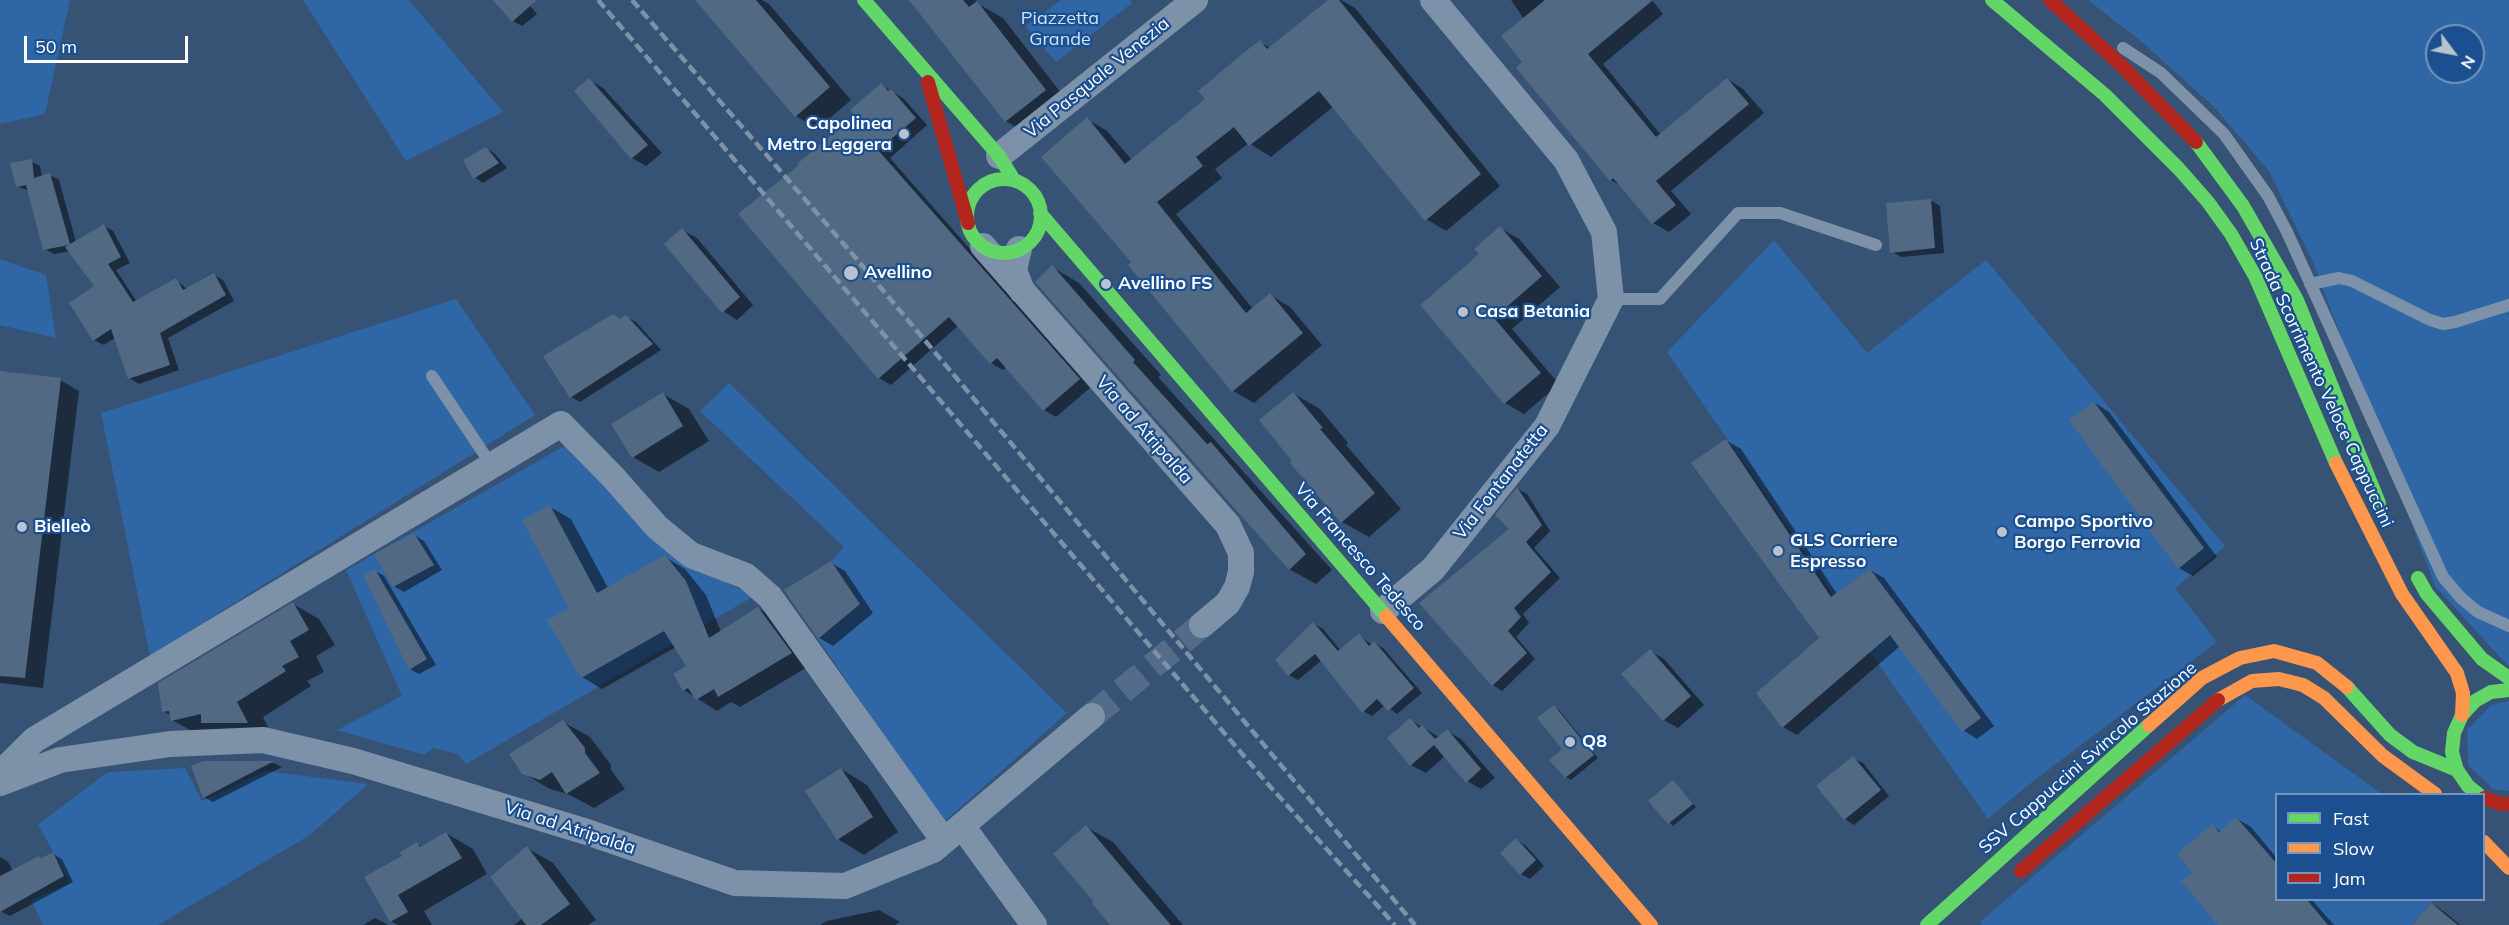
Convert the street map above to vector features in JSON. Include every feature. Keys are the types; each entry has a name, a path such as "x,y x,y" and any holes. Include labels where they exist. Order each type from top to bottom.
{"street":[{"path":"864,0 999,156 1014,180 1032,192 1038,202 1040,222 1026,243 1014,270 1023,294"},
{"name":"Via Pasquale Venezia","path":"999,156 1195,0"},
{"path":"1433,0 1566,160 1604,232 1611,299"},
{"name":"Strada Scorrimento Veloce Cappuccini","path":"1992,0 2105,95 2179,169 2208,202 2231,234 2255,276 2324,438 2402,594 2457,673 2463,693 2462,715"},
{"name":"Strada Scorrimento Veloce Cappuccini","path":"2051,0 2120,64 2200,146 2242,206 2297,300 2373,493 2384,513"},
{"path":"924,69 942,125 968,224 976,240 994,251 1007,252 1026,243 1046,240 1072,252"},
{"path":"968,224 971,199 979,189 989,182 1001,179 1014,180"},
{"name":"Via Francesco Tedesco","path":"1040,213 1650,925"},
{"name":"Via ad Atripalda","path":"983,246 1228,525 1241,553 1241,572 1237,587 1228,603 1202,625"},
{"name":"Via Fontanatetta","path":"1383,611 1433,569 1547,426 1611,299"},
{"path":"0,774 34,740 561,424 613,477 657,527 691,555 746,576 771,597 953,833 1034,925"},
{"path":"2411,564 2427,594 2468,643 2482,659 2509,678"},
{"name":"SSV Cappuccini Svincolo Stazione","path":"1927,925 2202,678 2240,658 2274,651 2317,663 2351,690 2390,735 2413,752 2457,770"},
{"path":"2011,879 2224,695 2252,681 2279,679 2303,685 2324,698 2383,756 2433,793"},
{"path":"2476,793 2457,770 2448,733 2475,701 2492,692 2509,690"},
{"name":"Via ad Atripalda","path":"0,783 60,760 170,744 263,740 364,764 587,832 735,883 845,886 933,850 1092,716"},
{"path":"2374,716 2404,729"},
{"path":"2485,798 2506,806"},
{"path":"2485,843 2509,868"}],"lane":[{"path":"2051,0 2161,73 2224,134 2268,196 2287,232 2443,577 2460,598 2478,612 2509,627"},
{"path":"1611,299 1660,298 1738,213 1780,213 1876,245"},
{"path":"2310,284 2339,278 2443,324 2509,305"},
{"path":"432,376 492,466"}],"green space":[{"path":"0,0 70,0 45,114 0,124"},
{"path":"303,0 409,0 503,112 406,161"},
{"name":"Piazzetta Grande","path":"1061,0 1130,0 1132,3 1056,62 1025,26"},
{"path":"2088,0 2509,0 2509,667 2435,586 2313,262 2269,171 2214,107 2143,43"},
{"name":"Campo Sportivo Borgo Ferrovia","path":"1774,240 1867,353 1986,260 2225,546 2175,588 2217,642 2027,786 1988,819 1872,655 1782,518 1667,352"},
{"path":"0,259 46,275 56,338 0,325"},
{"path":"456,299 535,415 150,656 101,413"},
{"path":"729,383 1067,713 944,822 818,639 860,604 831,561 844,547 700,411"},
{"path":"568,444 691,565 754,596 466,764 458,754 433,748 424,755 337,730 402,696 346,570"},
{"path":"2245,695 2381,793 2275,793 2275,901 2432,901 2412,925 1982,925 1980,922"},
{"path":"2509,701 2509,791 2493,789 2468,765 2467,730 2491,705"},
{"path":"185,768 202,801 266,771 368,784 310,835 158,925 43,925 31,900 70,883 38,824 108,772"}],"building":[{"path":"493,0 537,0 512,22"},
{"path":"695,0 756,0 830,87 795,117"},
{"path":"909,0 963,0 969,7 977,1 1046,90 1005,122"},
{"path":"1328,0 1339,0 1481,174 1425,221 1319,91 1249,146 1234,127 1196,157 1203,166 1157,202 1246,313 1270,293 1303,333 1232,392 1128,265 1131,262 1041,157 1087,117 1125,164 1205,99 1198,91 1241,55 1260,40 1267,49"},
{"path":"1545,0 1653,0 1588,54 1656,137 1727,78 1749,104 1656,181 1676,205 1652,224 1613,178 1610,181 1516,68 1522,62 1501,36"},
{"path":"589,78 648,145 631,159 574,91"},
{"path":"881,83 888,91 891,89 916,118 878,150 1080,379 1043,411 997,358 990,364 949,317 878,379 738,214 799,165 797,164 854,115 850,110"},
{"path":"486,147 499,163 473,179 463,160"},
{"path":"32,159 34,178 50,173 70,244 104,224 121,257 108,264 133,302 176,278 183,290 214,273 226,295 160,333 170,365 128,379 111,329 93,341 69,303 94,286 65,247 69,245 43,250 26,185 16,187 10,163"},
{"path":"1931,199 1935,248 1890,253 1886,203"},
{"name":"Casa Betania","path":"1500,226 1542,276 1494,318 1541,373 1504,404 1420,305 1479,254 1474,249"},
{"path":"682,228 740,297 722,313 664,244"},
{"path":"1052,265 1135,360 1133,362 1207,444 1211,442 1306,554 1289,570 1035,282"},
{"path":"613,314 620,319 626,315 653,344 570,398 543,356"},
{"name":"Bielleò","path":"0,371 61,378 25,678 0,676"},
{"path":"663,392 683,426 632,458 611,424"},
{"path":"1293,392 1323,428 1320,429 1375,493 1341,523 1290,463 1292,461 1259,420"},
{"path":"2094,402 2204,548 2178,569 2069,420"},
{"name":"GLS Corriere Espresso","path":"1726,439 1831,597 1870,569 1981,718 1962,732 1890,635 1782,728 1756,693 1819,638 1691,463"},
{"path":"1517,487 1542,525 1526,542 1551,572 1514,608 1521,617 1508,631 1527,653 1492,686 1419,603 1509,529 1495,515"},
{"path":"550,505 597,593 665,555 686,581 709,638 758,607 792,653 718,697 714,689 696,700 688,688 683,691 673,674 686,666 664,631 581,678 547,620 569,608 522,520"},
{"path":"414,533 434,565 393,587 374,554"},
{"path":"831,561 860,604 818,639 784,590"},
{"path":"375,569 427,659 409,670 363,575"},
{"path":"293,602 309,630 290,641 299,657 282,666 286,671 237,702 248,723 201,723 201,714 171,721 169,711 162,712 158,683"},
{"path":"1313,622 1338,651 1359,633 1369,646 1374,641 1414,688 1388,711 1377,699 1362,713 1315,654 1288,676 1275,660"},
{"path":"1650,649 1691,696 1663,721 1621,674"},
{"name":"Q8","path":"1554,705 1594,755 1565,778 1549,760 1562,749 1537,718"},
{"path":"1410,718 1419,728 1422,725 1435,739 1447,729 1481,769 1466,783 1434,745 1410,766 1387,738"},
{"path":"563,720 585,748 585,753 600,773 566,794 552,772 540,780 522,774 509,754"},
{"path":"1853,756 1881,790 1844,820 1816,786"},
{"path":"204,761 274,761 203,798 191,766"},
{"path":"841,768 873,817 837,840 805,791"},
{"path":"1673,780 1693,804 1668,824 1648,801"},
{"path":"2236,817 2275,862 2275,901 2308,901 2328,925 2218,925 2181,881 2192,872 2177,854 2212,824 2219,832"},
{"path":"1086,825 1171,925 1110,925 1053,854"},
{"path":"446,832 462,858 398,895 408,912 390,922 364,877 402,856 400,852 417,842 420,847"},
{"path":"1516,838 1536,860 1520,875 1500,853"},
{"path":"527,846 570,904 541,925 526,925 490,877"},
{"path":"53,852 64,876 0,912 0,876 39,856 40,859"},
{"path":"2431,903 2458,925 2412,925"}],"tunnel":[{"path":"1092,716 1202,625"}],"railway":[{"path":"598,0 1267,783 1395,925"},
{"path":"632,0 855,257 1415,925"}],"traffic: fast":[{"path":"864,0 999,156 1014,180"},
{"path":"1992,0 2105,95 2179,169 2208,202 2231,234 2255,276 2336,463"},
{"path":"2196,142 2243,206 2297,300 2379,503"},
{"path":"1004,179 1018,182 1030,190 1038,202 1041,216 1038,230 1030,242 1018,250 1004,253 990,250 978,242 970,230 967,216 970,202 978,190 990,182 1004,179"},
{"path":"1040,213 1386,616"},
{"path":"2418,578 2427,594 2482,659 2509,678"},
{"path":"2347,687 2390,735 2413,752 2457,770"},
{"path":"2477,793 2468,786 2457,770 2452,752 2454,733 2462,715 2475,701 2491,692 2509,690"},
{"path":"1927,925 2149,725"}],"traffic: slow":[{"path":"2336,463 2402,594 2457,673 2463,693 2462,715"},
{"path":"1386,616 1651,925"},
{"path":"2149,725 2202,678 2240,658 2274,651 2317,663 2347,687"},
{"path":"2218,700 2252,681 2279,679 2303,685 2324,698 2383,756 2434,793"},
{"path":"2485,843 2509,868"}],"traffic: jam":[{"path":"2050,0 2120,64 2196,142"},
{"path":"928,82 968,223"},
{"path":"2021,871 2218,700"},
{"path":"2485,798 2501,804 2509,804"}],"place":[{"name":"Capolinea Metro Leggera","path":"904,134"},
{"name":"Avellino","path":"851,273"},
{"name":"Avellino FS","path":"1106,284"},
{"name":"Casa Betania","path":"1463,312"},
{"name":"Bielleò","path":"22,527"},
{"name":"Campo Sportivo Borgo Ferrovia","path":"2002,532"},
{"name":"GLS Corriere Espresso","path":"1778,551"},
{"name":"Q8","path":"1570,742"}]}
